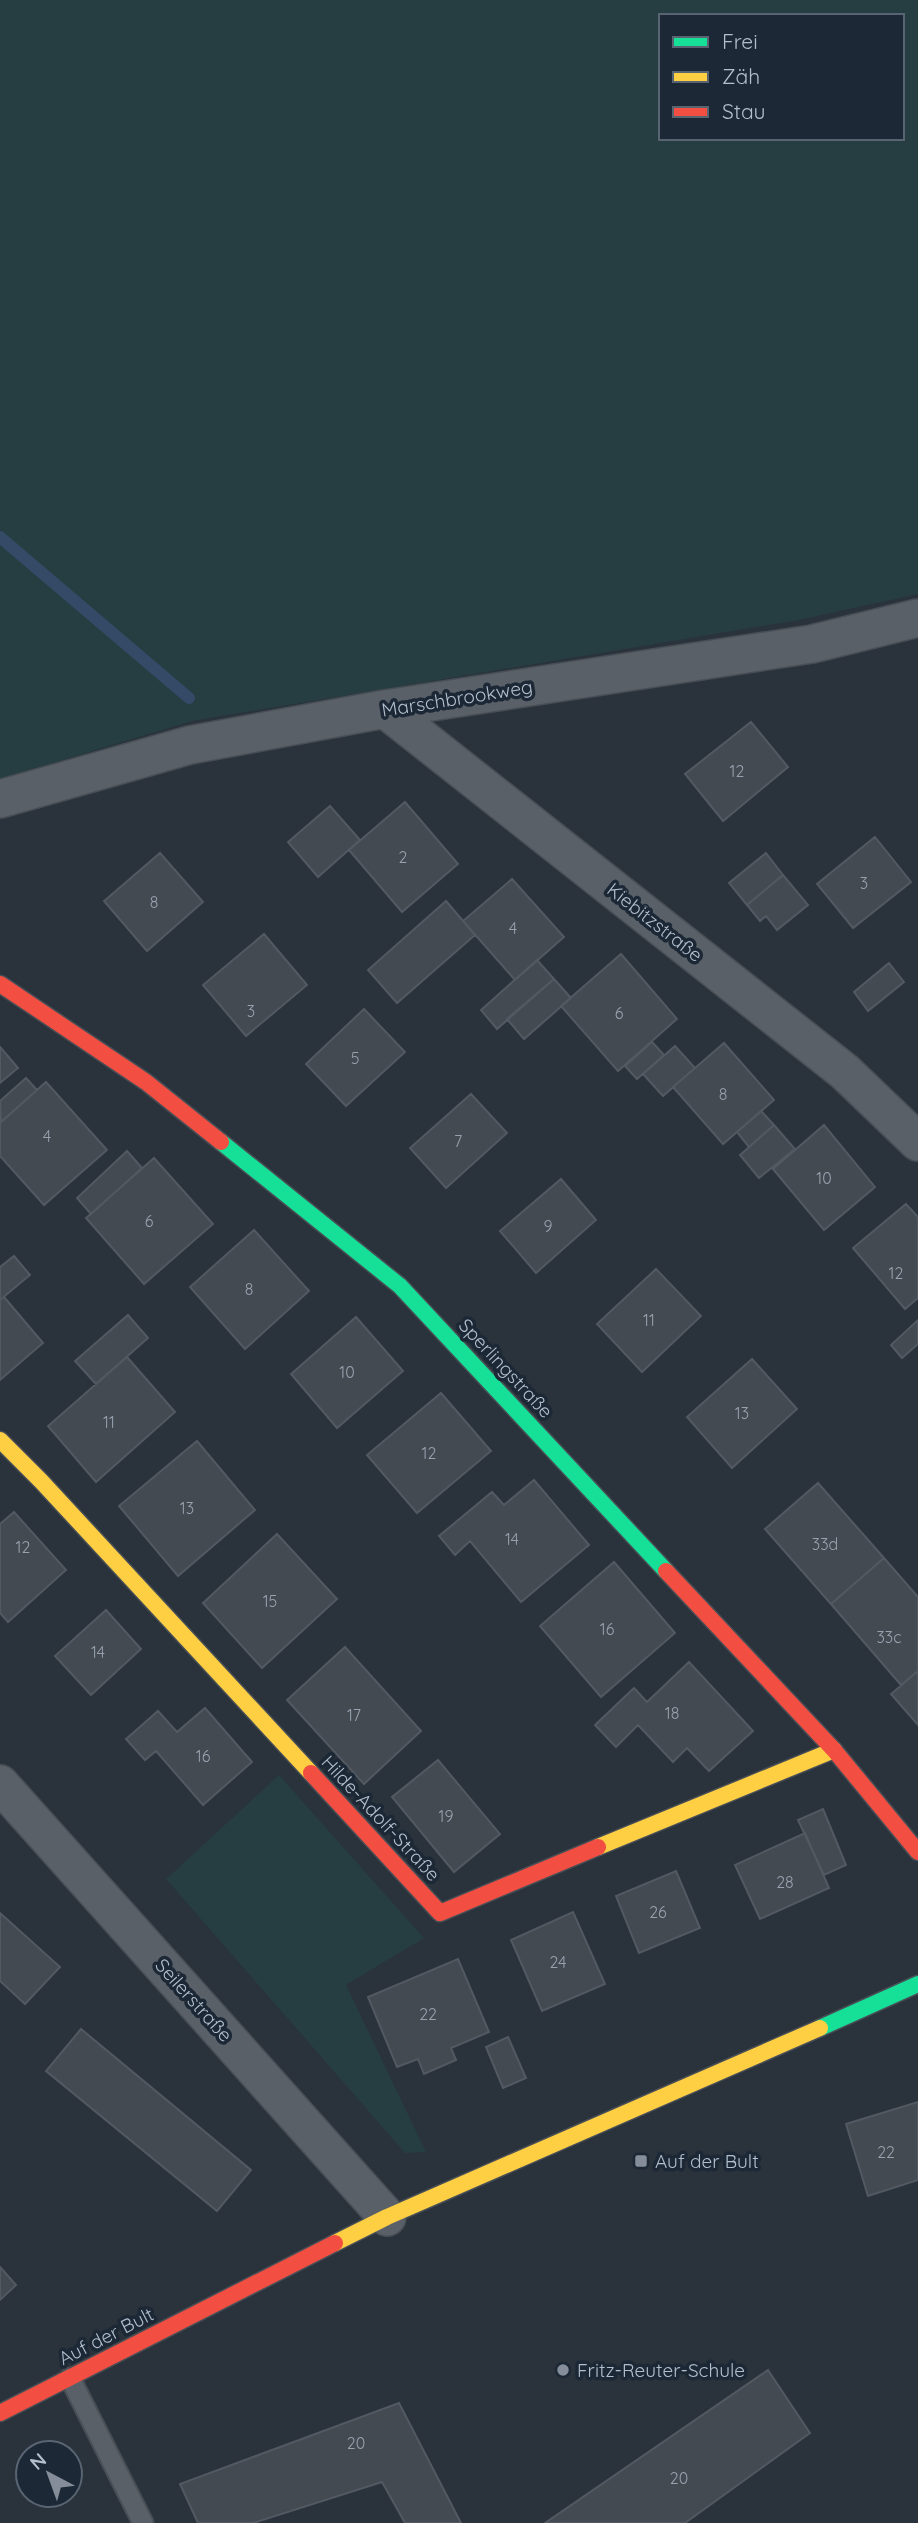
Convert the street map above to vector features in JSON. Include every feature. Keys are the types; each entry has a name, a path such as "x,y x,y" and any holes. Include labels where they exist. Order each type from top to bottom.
{"street":[{"name":"Marschbrookweg","path":"0,799 190,745 385,709 812,644 918,618"},
{"name":"Kiebitzstraße","path":"385,709 845,1072 918,1142"},
{"name":"Sperlingstraße","path":"0,984 146,1082 400,1286 834,1750 918,1852"},
{"name":"Hilde-Adolf-Straße","path":"0,1440 440,1913 834,1750"},
{"name":"Seilerstraße","path":"0,1784 387,2217"},
{"name":"Auf der Bult","path":"0,2413 387,2217 918,1984"}],"lane":[{"path":"70,2378 144,2523"}],"green space":[{"path":"0,0 918,0 918,594 799,620 192,721 0,779"},
{"path":"279,1775 424,1938 346,1985 426,2152 405,2153 166,1879"}],"building":[{"path":"751,722 788,767 723,821 685,774"},
{"path":"405,802 458,864 402,912 349,850"},
{"path":"330,806 360,840 318,877 288,842"},
{"path":"875,837 911,882 853,928 817,884"},
{"path":"160,853 203,902 147,951 104,901"},
{"path":"766,853 783,875 747,905 729,883"},
{"path":"783,875 808,905 777,930 766,916 760,921 747,905"},
{"path":"512,879 564,937 515,980 463,921"},
{"path":"446,901 475,935 397,1003 368,970"},
{"path":"264,934 307,985 246,1036 203,985"},
{"path":"621,954 677,1019 618,1071 561,1006"},
{"path":"537,960 554,979 497,1029 481,1010"},
{"path":"889,963 904,982 868,1011 854,992"},
{"path":"554,979 571,998 524,1039 507,1019"},
{"path":"364,1009 405,1052 346,1106 306,1064"},
{"path":"652,1042 664,1055 637,1079 625,1066"},
{"path":"724,1043 774,1100 723,1144 673,1087"},
{"path":"675,1046 695,1068 663,1096 643,1074"},
{"path":"0,1047 18,1068 0,1083"},
{"path":"26,1078 37,1090 1,1122 0,1101"},
{"path":"46,1082 107,1150 44,1205 0,1156 0,1123"},
{"path":"471,1094 507,1133 446,1188 410,1148"},
{"path":"761,1111 774,1125 749,1147 737,1132"},
{"path":"774,1125 795,1149 759,1178 740,1155"},
{"path":"824,1125 875,1187 824,1230 773,1169"},
{"path":"127,1151 142,1168 91,1214 77,1198"},
{"path":"154,1158 213,1224 144,1284 86,1218"},
{"path":"561,1179 596,1220 536,1273 500,1231"},
{"path":"906,1204 918,1217 918,1298 905,1309 853,1248"},
{"path":"254,1230 309,1291 245,1349 190,1287"},
{"path":"14,1256 30,1275 0,1300 0,1267"},
{"path":"656,1269 701,1316 642,1372 597,1324"},
{"path":"4,1297 43,1343 0,1380 0,1300"},
{"path":"128,1315 148,1338 96,1384 75,1361"},
{"path":"356,1317 403,1371 337,1428 291,1374"},
{"path":"918,1320 918,1344 902,1358 891,1345"},
{"path":"127,1357 175,1412 96,1482 48,1426"},
{"path":"752,1359 797,1409 732,1468 687,1417"},
{"path":"441,1393 491,1451 417,1513 367,1455"},
{"path":"197,1441 255,1510 178,1576 119,1506"},
{"path":"534,1480 589,1545 521,1602 470,1541 455,1555 439,1536 492,1492 504,1505"},
{"path":"818,1483 884,1558 831,1604 765,1529"},
{"path":"14,1512 66,1570 8,1622 0,1613 0,1524"},
{"path":"277,1534 337,1599 262,1668 203,1603"},
{"path":"884,1558 918,1597 918,1671 901,1685 831,1604"},
{"path":"614,1562 675,1633 601,1697 540,1626"},
{"path":"106,1610 141,1649 91,1695 55,1656"},
{"path":"345,1647 421,1731 364,1784 287,1700"},
{"path":"689,1662 753,1731 709,1771 687,1748 673,1762 638,1725 616,1747 595,1725 634,1688 647,1702"},
{"path":"918,1671 918,1725 891,1694"},
{"path":"205,1708 252,1762 203,1805 156,1751 145,1760 126,1739 158,1711 177,1732"},
{"path":"438,1760 500,1834 454,1872 392,1797"},
{"path":"823,1809 846,1865 824,1875 798,1820"},
{"path":"805,1833 829,1888 760,1919 735,1865"},
{"path":"676,1871 700,1928 639,1953 616,1896"},
{"path":"573,1912 605,1984 542,2011 511,1940"},
{"path":"0,1913 60,1967 25,2004 0,1981"},
{"path":"458,1959 489,2032 451,2048 456,2060 424,2074 418,2059 397,2067 368,1997"},
{"path":"81,2029 251,2170 217,2211 46,2071"},
{"path":"508,2037 526,2078 503,2088 486,2047"},
{"path":"918,2102 918,2180 868,2196 846,2124"},
{"path":"0,2267 16,2285 0,2300"},
{"path":"768,2370 810,2433 685,2523 545,2523"},
{"path":"399,2403 461,2523 405,2523 382,2482 253,2523 198,2523 180,2484"}],"waterway":[{"path":"0,537 189,698"}],"traffic: fast":[{"path":"221,1142 400,1286 666,1571"},
{"path":"820,2028 918,1984"}],"traffic: slow":[{"path":"0,1440 311,1773"},
{"path":"598,1847 834,1750"},
{"path":"335,2243 387,2217 820,2028"}],"traffic: jam":[{"path":"0,984 146,1082 221,1142"},
{"path":"666,1571 834,1750 918,1852"},
{"path":"311,1773 440,1913 598,1847"},
{"path":"0,2413 335,2243"}],"place":[{"name":"Auf der Bult","path":"641,2161"},
{"name":"Fritz-Reuter-Schule","path":"563,2370"}]}
